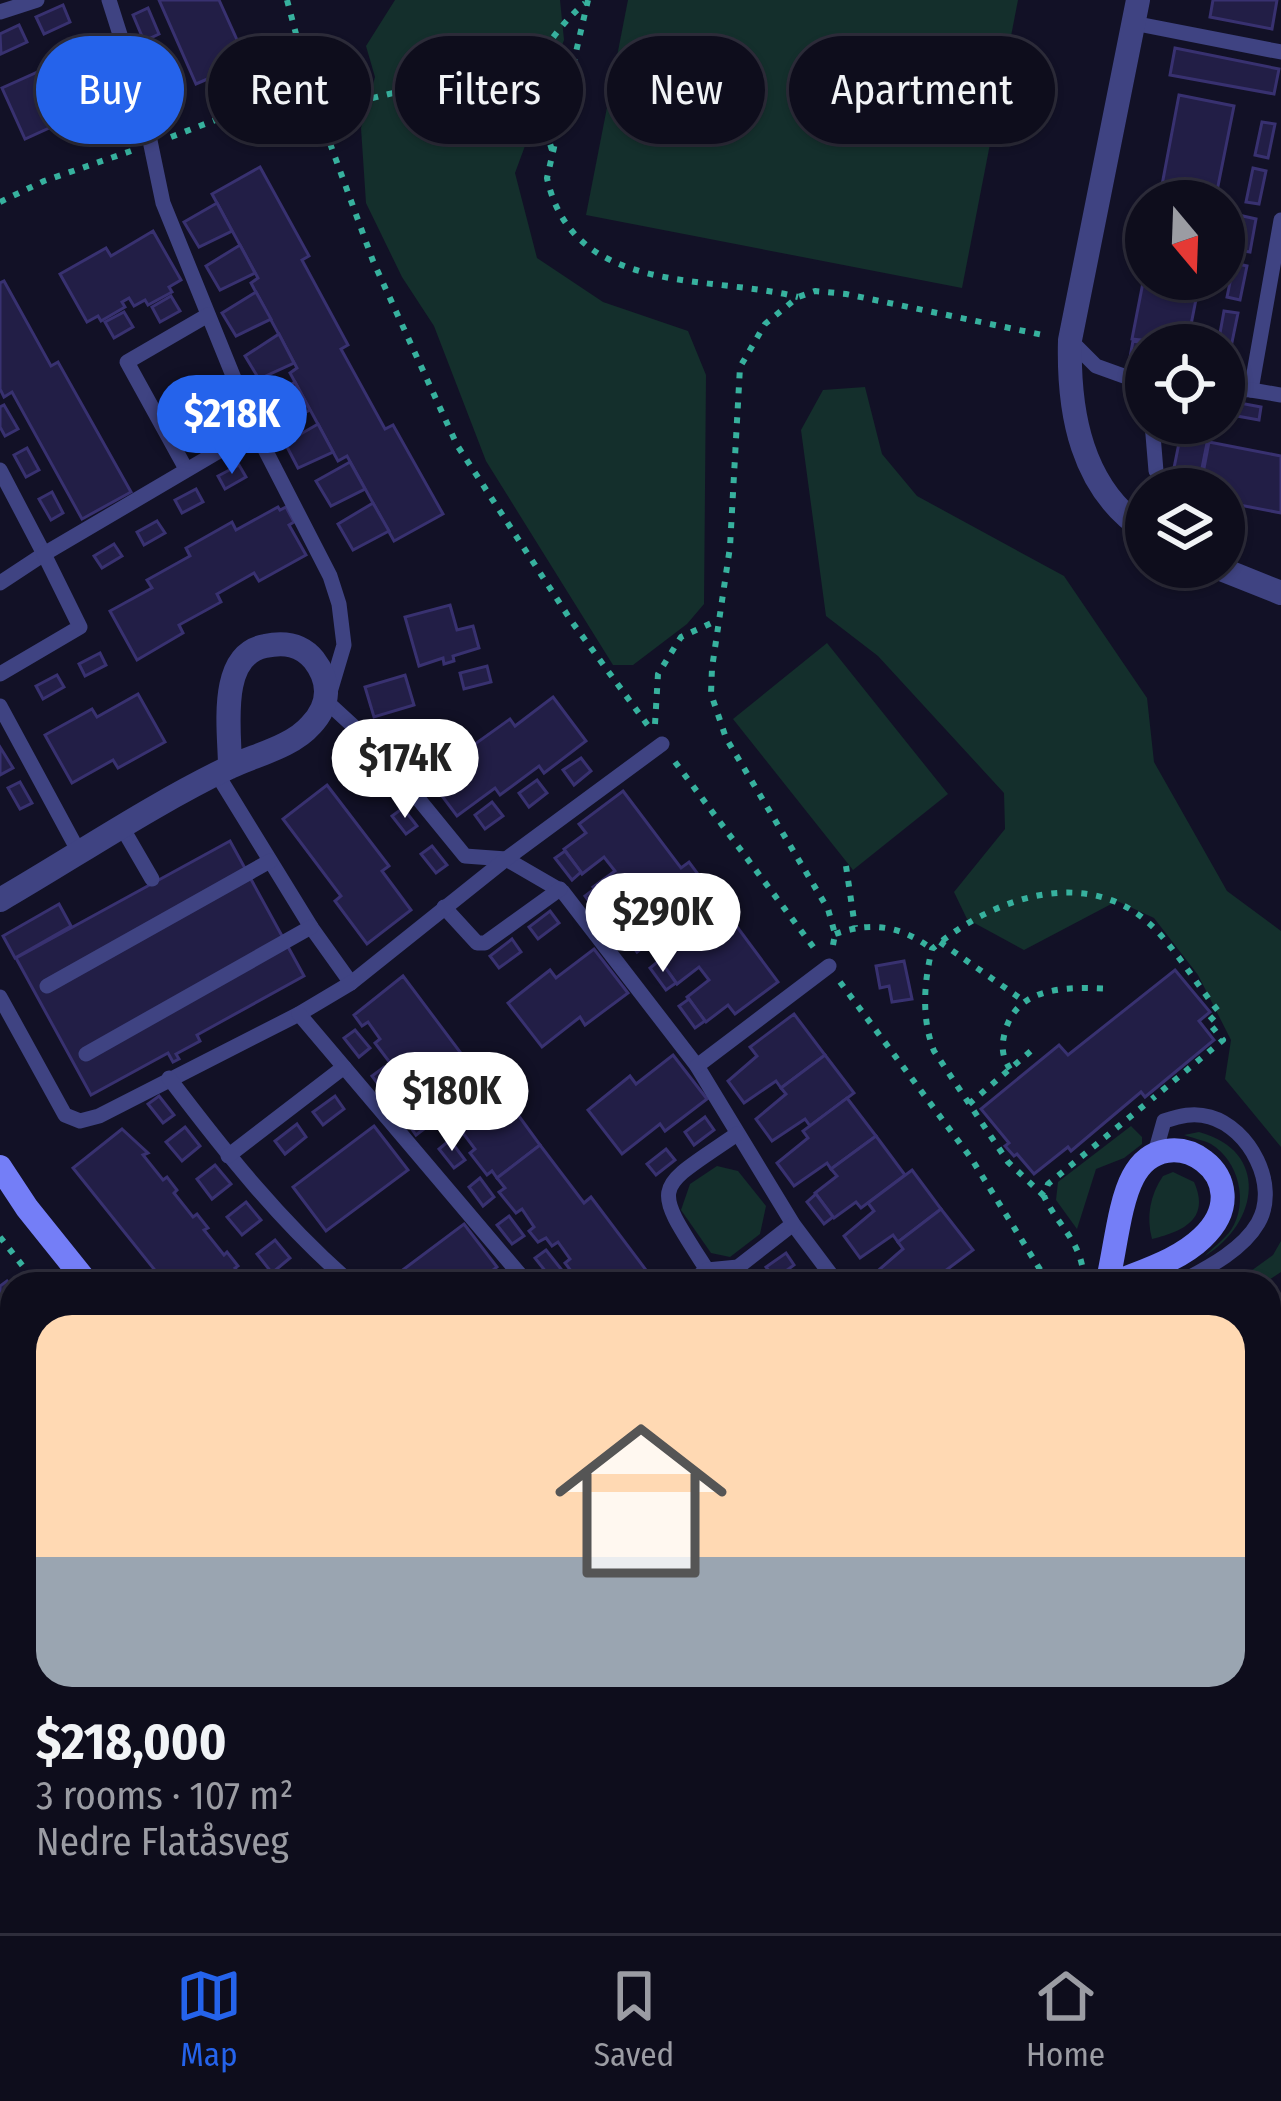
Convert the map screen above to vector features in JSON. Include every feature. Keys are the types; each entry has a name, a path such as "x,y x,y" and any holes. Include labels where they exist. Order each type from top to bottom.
{"street":[{"path":"1125,514 1106,493 1081,448 1068,394 1070,340 1136,11"},
{"path":"1245,579 1281,593"},
{"path":"0,900 223,771 309,728 327,702 325,674 308,652 284,642 256,647 238,666 229,693 223,771"},
{"path":"1112,1272 1122,1208 1134,1173 1155,1153 1177,1150 1198,1155 1214,1167 1222,1185 1223,1204 1216,1222 1201,1240 1139,1272"},
{"path":"0,1167 79,1272"}],"lane":[{"path":"0,12 37,0"},
{"path":"109,0 143,107 164,203 255,430 330,576 339,604 344,645 327,702 376,747 465,856 506,859 560,890 697,1066 793,1224 829,1272"},
{"path":"1136,11 1281,52"},
{"path":"1251,390 1281,220"},
{"path":"186,469 127,362 208,315"},
{"path":"1070,340 1096,366 1125,376"},
{"path":"1245,390 1281,395"},
{"path":"0,583 255,430"},
{"path":"0,470 80,627 0,674"},
{"path":"0,706 80,854"},
{"path":"0,997 65,1115 80,1121 299,1014 351,982 658,739"},
{"path":"223,771 270,861 351,982"},
{"path":"123,829 152,878"},
{"path":"46,986 270,861"},
{"path":"444,907 477,943 485,943 560,890"},
{"path":"86,1054 311,927"},
{"path":"697,1066 829,966"},
{"path":"299,1014 518,1272"},
{"path":"228,1156 344,1067"},
{"path":"169,1078 228,1156 338,1272"},
{"path":"1155,1153 1164,1121 1186,1114 1220,1121 1251,1148 1264,1184 1262,1214 1250,1234 1195,1272"},
{"path":"707,1270 667,1207 667,1191 678,1174 737,1135"},
{"path":"704,1272 738,1267 793,1224"}],"path":[{"path":"287,0 297,36"},
{"path":"557,36 570,15 588,0"},
{"path":"588,0 547,178 552,202 568,231 592,251 668,279 799,297"},
{"path":"330,144 373,261 457,445 572,622 971,1158 1042,1272"},
{"path":"550,144 553,153"},
{"path":"829,966 835,934 828,909 726,738 711,694 730,547 740,368 765,324 799,297 815,291 1070,340"},
{"path":"658,739 658,674 681,637 718,620"},
{"path":"846,866 855,927"},
{"path":"1044,1196 1048,1184 1223,1040 1208,1022 1219,1012 1154,928 1107,899 1056,892 986,910 932,949 924,980 927,1033 1008,1162 1044,1196 1051,1213 1076,1242 1080,1272"},
{"path":"835,934 855,927 884,926 909,932 932,949"},
{"path":"940,942 1024,1001"},
{"path":"1010,1069 1002,1045 1006,1024 1024,1001 1065,987 1111,989"},
{"path":"970,1104 1032,1050"},
{"path":"1149,1102 1164,1121"},
{"path":"0,1237 28,1272"}],"green space":[{"path":"395,0 560,0 564,36 395,36 395,144 526,144 515,173 537,258 603,302 688,331 706,375 704,604 687,624 633,665 613,665 486,461 434,326 402,277 366,203 362,144 371,144 375,77 371,38"},
{"path":"628,0 1018,0 1011,36 789,36 789,144 990,144 962,288 586,215 607,108 607,144 765,144 765,36 621,36"},
{"path":"865,387 882,454 917,496 1064,576 1147,698 1154,762 1227,891 1281,931 1281,1147 1225,1079 1231,1040 1198,975 1154,918 1117,901 1024,950 967,919 954,892 1005,829 1004,793 878,656 826,616 801,430 823,390"},
{"path":"827,643 948,794 853,870 733,719"},
{"path":"1131,1126 1142,1137 1142,1144 1124,1158 1096,1169 1077,1229 1056,1200 1058,1182"},
{"path":"1199,1132 1222,1141 1237,1155 1249,1189 1237,1225 1205,1256 1231,1230 1240,1195 1234,1172 1221,1151 1184,1135"},
{"path":"717,1166 738,1171 766,1206 760,1234 730,1257 711,1253 681,1210 690,1184"},
{"path":"1173,1172 1194,1182 1199,1205 1184,1227 1152,1239 1152,1198 1163,1176"},
{"path":"1281,1241 1281,1272 1250,1272 1273,1255"}],"building":[{"path":"159,0 219,0 235,36 208,36 208,79 196,84 184,57 184,36 175,36"},
{"path":"1213,0 1277,0 1272,29 1210,17"},
{"path":"63,5 70,22 44,34 36,17"},
{"path":"148,8 159,34 142,36 133,15"},
{"path":"19,25 27,42 1,54 0,34"},
{"path":"1175,48 1279,69 1274,94 1170,75"},
{"path":"36,73 36,134 25,139 2,88"},
{"path":"1179,95 1234,106 1219,180 1163,180"},
{"path":"1262,122 1275,124 1268,158 1255,155"},
{"path":"260,167 309,256 302,260 348,345 341,349 385,429 393,425 443,514 394,541 347,456 338,461 290,373 297,368 251,283 258,278 212,194"},
{"path":"1253,168 1266,171 1259,204 1246,202"},
{"path":"217,203 232,231 199,247 184,222"},
{"path":"1245,216 1256,219 1250,252 1245,251"},
{"path":"153,231 181,280 169,287 172,292 148,305 145,300 134,306 129,298 122,302 125,307 101,321 98,316 87,322 60,274 106,248 111,256"},
{"path":"240,245 255,273 220,290 206,266"},
{"path":"4,281 51,366 58,362 131,492 82,519 12,392 4,397 0,389 0,283"},
{"path":"256,292 271,319 236,336 222,313"},
{"path":"171,296 180,311 160,322 152,307"},
{"path":"1140,300 1196,300 1191,324 1135,324"},
{"path":"1224,311 1238,313 1236,324 1222,324"},
{"path":"124,312 133,327 114,338 105,322"},
{"path":"279,334 294,363 259,379 245,356"},
{"path":"295,382 310,410 276,426 262,403"},
{"path":"1245,404 1261,407 1259,420 1245,417"},
{"path":"4,405 18,429 5,436 0,427"},
{"path":"318,424 333,452 298,468 285,443"},
{"path":"1179,444 1207,444 1202,468 1174,468"},
{"path":"1209,444 1281,456 1281,513 1245,506 1245,468 1204,468"},
{"path":"27,448 39,470 26,477 14,455"},
{"path":"350,462 365,489 331,506 316,481"},
{"path":"239,465 246,477 225,489 218,476"},
{"path":"196,489 203,502 182,513 175,500"},
{"path":"52,492 63,513 51,520 39,499"},
{"path":"373,503 389,531 353,550 338,524"},
{"path":"286,507 294,522 289,525 306,555 259,581 254,573 217,594 221,602 179,625 183,633 137,660 110,611 152,588 147,580 190,556 186,548 232,522 236,530"},
{"path":"157,521 165,533 144,545 137,532"},
{"path":"114,544 122,556 102,568 94,556"},
{"path":"450,605 457,630 473,626 479,648 444,664 443,658 419,666 405,617"},
{"path":"100,653 106,665 85,676 79,664"},
{"path":"487,666 491,682 464,689 460,673"},
{"path":"57,675 64,687 43,699 36,686"},
{"path":"405,675 414,705 374,717 365,687"},
{"path":"138,694 165,742 118,768 113,760 72,783 45,735 92,709 97,717"},
{"path":"553,697 586,741 544,773 539,766 500,795 495,788 457,816 424,772 466,740 471,747 510,719 515,726"},
{"path":"0,747 13,768 0,775"},
{"path":"581,758 591,771 574,785 563,770"},
{"path":"372,769 387,787 377,795 362,777"},
{"path":"537,780 547,793 529,807 519,793"},
{"path":"20,782 32,803 20,809 8,788"},
{"path":"327,785 389,866 382,871 411,910 367,944 335,901 341,896 283,819"},
{"path":"623,791 681,868 689,862 778,982 735,1014 728,1005 706,1022 687,997 709,980 699,967 677,984 659,959 680,943 670,929 648,945 629,921 651,904 648,900 641,906 634,896 612,913 593,887 615,871 604,857 582,874 564,849 586,833 579,824"},
{"path":"492,802 503,816 485,829 475,815"},
{"path":"403,808 417,826 406,834 392,816"},
{"path":"230,841 304,976 197,1035 200,1041 176,1054 179,1059 173,1062 168,1053 91,1095 16,958"},
{"path":"432,846 447,865 436,873 421,854"},
{"path":"565,851 581,872 572,880 555,858"},
{"path":"594,889 611,911 601,918 585,896"},
{"path":"59,904 71,926 15,958 3,936"},
{"path":"550,911 559,923 538,939 529,927"},
{"path":"631,922 647,944 637,952 621,930"},
{"path":"512,939 521,952 499,968 490,956"},
{"path":"594,949 628,993 585,1025 580,1017 542,1047 508,1003 550,970 556,978"},
{"path":"660,960 676,983 666,990 650,968"},
{"path":"904,961 912,999 892,1002 889,986 880,988 876,966"},
{"path":"1175,970 1210,1012 1199,1021 1214,1040 1145,1097 1141,1092 1071,1151 1068,1147 1034,1174 1005,1146 1009,1143 981,1109 1059,1045 1068,1055"},
{"path":"403,976 490,1092 497,1086 540,1145 497,1178 492,1171 487,1175 470,1153 475,1149 463,1133 458,1136 451,1126 442,1131 426,1100 420,1103 404,1082 409,1078 397,1061 391,1064 375,1043 380,1039 368,1022 362,1026 354,1015"},
{"path":"689,999 705,1021 695,1028 679,1006"},
{"path":"794,1014 825,1055 781,1088 776,1081 744,1103 728,1081 757,1056 750,1047"},
{"path":"355,1030 370,1048 359,1057 344,1038"},
{"path":"673,1055 707,1099 665,1131 660,1124 622,1154 588,1110 630,1076 636,1084"},
{"path":"825,1055 854,1093 810,1126 805,1119 772,1141 756,1119 786,1094 781,1088"},
{"path":"384,1067 399,1087 387,1096 372,1076"},
{"path":"159,1096 174,1115 163,1123 148,1104"},
{"path":"335,1096 344,1109 323,1125 313,1112"},
{"path":"847,1098 876,1136 831,1169 827,1163 794,1186 777,1163 808,1138 803,1131"},
{"path":"413,1107 428,1126 416,1135 402,1115"},
{"path":"705,1117 714,1130 694,1145 685,1132"},
{"path":"297,1124 306,1137 285,1154 275,1141"},
{"path":"374,1126 408,1170 326,1231 293,1187"},
{"path":"185,1127 200,1146 182,1161 166,1142"},
{"path":"122,1129 148,1153 143,1155 163,1180 167,1177 177,1190 174,1193 193,1217 197,1214 238,1272 156,1272 73,1168"},
{"path":"876,1136 905,1175 861,1208 856,1202 834,1218 815,1193 837,1176 831,1169"},
{"path":"450,1140 465,1160 454,1168 439,1149"},
{"path":"540,1145 584,1203 591,1197 647,1272 572,1272 565,1263 570,1259 558,1242 552,1246 546,1238 538,1242 529,1231 534,1227 522,1209 516,1213 499,1192 505,1188 497,1178"},
{"path":"666,1149 675,1160 656,1175 647,1164"},
{"path":"215,1165 231,1184 212,1199 197,1179"},
{"path":"912,1170 941,1209 898,1242 893,1235 860,1258 844,1236 874,1211 868,1203"},
{"path":"480,1178 494,1197 483,1206 469,1187"},
{"path":"816,1194 833,1217 824,1224 807,1202"},
{"path":"246,1202 261,1220 242,1235 227,1217"},
{"path":"941,1209 973,1250 944,1272 876,1272 903,1249 898,1242"},
{"path":"509,1216 524,1236 512,1244 497,1225"},
{"path":"464,1224 497,1267 491,1272 400,1272"},
{"path":"275,1240 290,1258 271,1272 257,1254"},
{"path":"546,1250 561,1269 546,1272 535,1258"},
{"path":"786,1253 794,1265 784,1272 770,1272 766,1267"}]}
